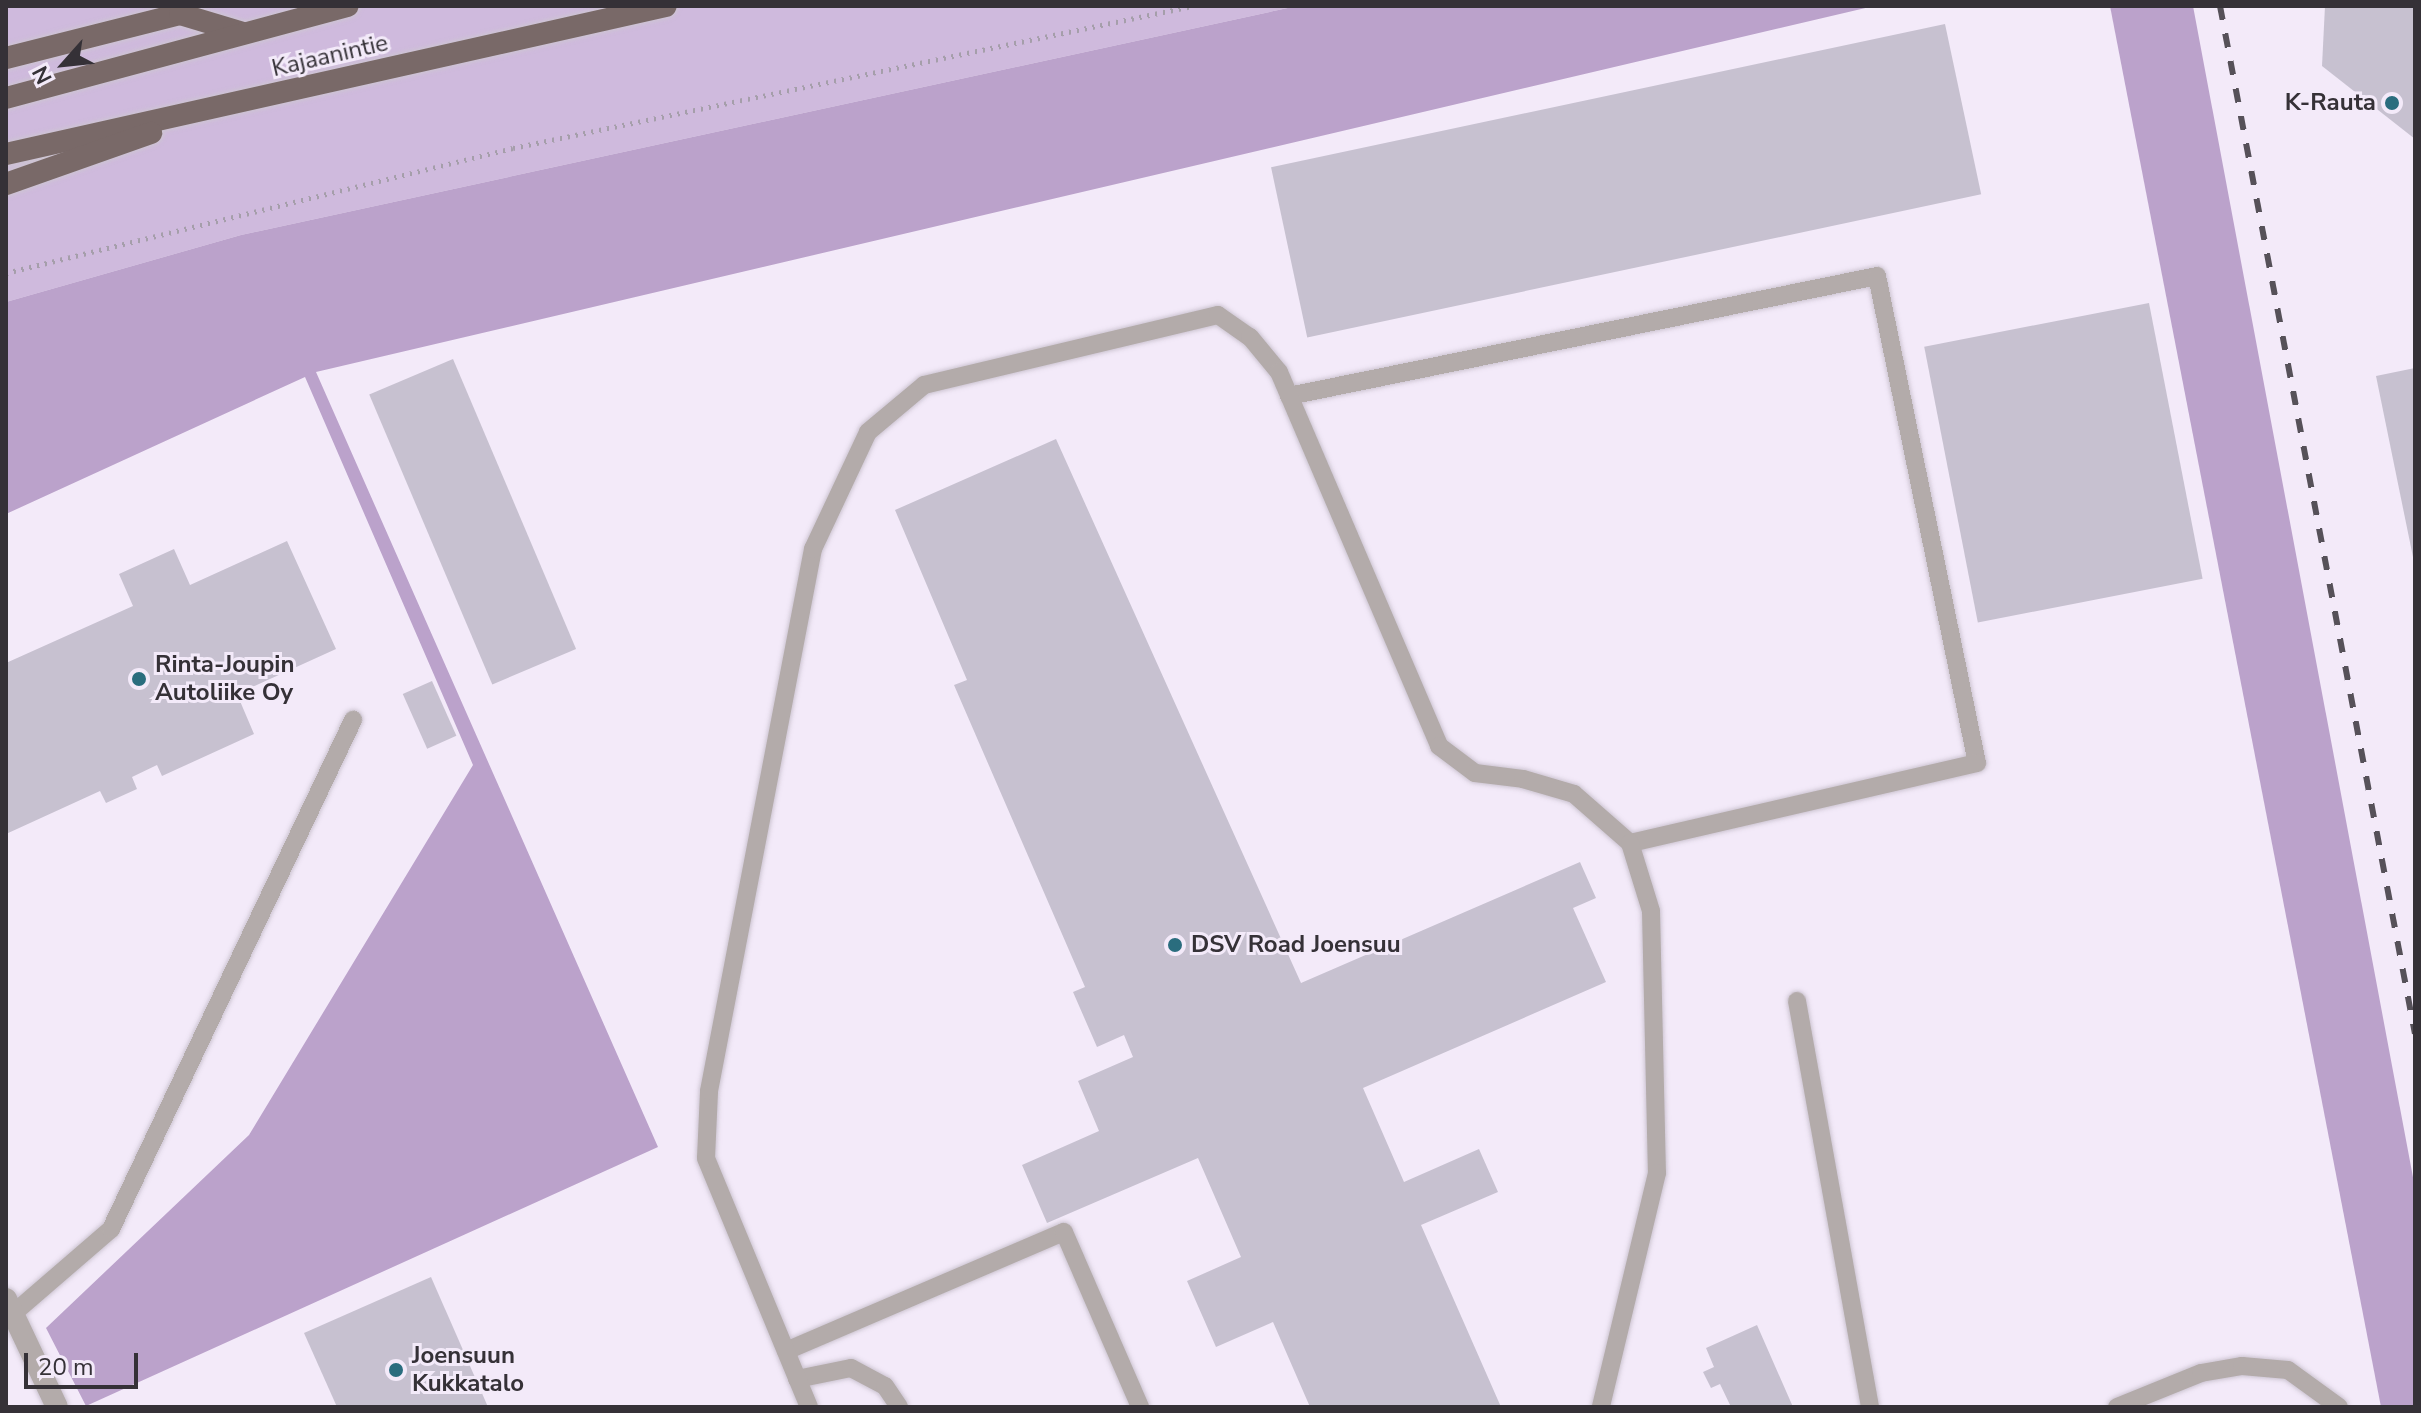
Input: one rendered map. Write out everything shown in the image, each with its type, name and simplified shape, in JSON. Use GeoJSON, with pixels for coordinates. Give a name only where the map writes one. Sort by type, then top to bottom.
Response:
{"type":"FeatureCollection","features":[{"type":"Feature","properties":{"kind":"highway","name":"Kajaanintie"},"geometry":{"type":"LineString","coordinates":[[6,98],[348,6]]}},
{"type":"Feature","properties":{"kind":"highway","name":"Kajaanintie"},"geometry":{"type":"LineString","coordinates":[[6,154],[666,6]]}},
{"type":"Feature","properties":{"kind":"highway"},"geometry":{"type":"LineString","coordinates":[[6,58],[180,14],[245,33]]}},
{"type":"Feature","properties":{"kind":"highway"},"geometry":{"type":"LineString","coordinates":[[6,184],[208,111]]}},
{"type":"Feature","properties":{"kind":"street"},"geometry":{"type":"LineString","coordinates":[[9,1307],[57,1407]]}},
{"type":"Feature","properties":{"kind":"lane"},"geometry":{"type":"LineString","coordinates":[[1289,396],[1877,276],[1977,763],[1630,843]]}},
{"type":"Feature","properties":{"kind":"lane"},"geometry":{"type":"LineString","coordinates":[[809,1407],[706,1158],[709,1091],[813,549],[868,432],[924,385],[1218,315],[1250,337],[1279,372],[1439,746],[1475,773],[1574,794],[1630,843],[1651,911],[1657,1173],[1601,1407]]}},
{"type":"Feature","properties":{"kind":"lane"},"geometry":{"type":"LineString","coordinates":[[9,1307],[111,1229],[353,720]]}},
{"type":"Feature","properties":{"kind":"lane"},"geometry":{"type":"LineString","coordinates":[[1797,1001],[1870,1407]]}},
{"type":"Feature","properties":{"kind":"lane"},"geometry":{"type":"LineString","coordinates":[[786,1351],[1064,1232],[1140,1407]]}},
{"type":"Feature","properties":{"kind":"lane"},"geometry":{"type":"LineString","coordinates":[[2117,1407],[2201,1373],[2242,1366],[2288,1370],[2339,1407]]}},
{"type":"Feature","properties":{"kind":"lane"},"geometry":{"type":"LineString","coordinates":[[797,1379],[851,1368],[885,1386],[899,1407]]}},
{"type":"Feature","properties":{"kind":"path"},"geometry":{"type":"LineString","coordinates":[[6,273],[513,148],[1192,6]]}},
{"type":"Feature","properties":{"kind":"shaded area"},"geometry":{"type":"Polygon","coordinates":[[[6,6],[1297,6],[241,235],[6,302],[6,6]]]}},
{"type":"Feature","properties":{"kind":"shaded area"},"geometry":{"type":"Polygon","coordinates":[[[1297,6],[1874,6],[316,372],[658,1147],[86,1406],[46,1328],[249,1135],[473,765],[305,377],[6,514],[6,302],[241,235],[1297,6]]]}},
{"type":"Feature","properties":{"kind":"shaded area"},"geometry":{"type":"Polygon","coordinates":[[[2110,6],[2193,6],[2415,1188],[2415,1407],[2381,1407],[2110,6]]]}},
{"type":"Feature","properties":{"kind":"building","name":"K-Rauta"},"geometry":{"type":"Polygon","coordinates":[[[2325,6],[2415,6],[2415,139],[2322,66],[2325,6]]]}},
{"type":"Feature","properties":{"kind":"building"},"geometry":{"type":"Polygon","coordinates":[[[1945,24],[1981,194],[1307,337],[1271,167],[1945,24]]]}},
{"type":"Feature","properties":{"kind":"building"},"geometry":{"type":"Polygon","coordinates":[[[2149,303],[2203,579],[1978,623],[1924,347],[2149,303]]]}},
{"type":"Feature","properties":{"kind":"building"},"geometry":{"type":"Polygon","coordinates":[[[453,359],[576,649],[492,685],[369,395],[453,359]]]}},
{"type":"Feature","properties":{"kind":"building"},"geometry":{"type":"Polygon","coordinates":[[[2415,368],[2415,561],[2414,562],[2376,376],[2415,368]]]}},
{"type":"Feature","properties":{"kind":"building","name":"DSV Road Joensuu"},"geometry":{"type":"Polygon","coordinates":[[[1056,439],[1301,983],[1580,862],[1596,898],[1573,908],[1606,982],[1363,1088],[1404,1182],[1479,1149],[1498,1192],[1421,1225],[1501,1407],[1310,1407],[1273,1322],[1216,1347],[1187,1281],[1241,1257],[1198,1158],[1047,1223],[1022,1165],[1099,1131],[1078,1081],[1133,1057],[1124,1035],[1097,1047],[1073,992],[1085,987],[954,685],[967,680],[895,510],[1056,439]]]}},
{"type":"Feature","properties":{"kind":"building","name":"Rinta-Joupin Autoliike Oy"},"geometry":{"type":"Polygon","coordinates":[[[287,541],[336,649],[237,694],[254,734],[162,776],[157,765],[132,777],[137,789],[106,803],[100,791],[6,834],[6,663],[133,606],[119,574],[174,549],[190,585],[287,541]]]}},
{"type":"Feature","properties":{"kind":"building"},"geometry":{"type":"Polygon","coordinates":[[[432,681],[456,736],[427,749],[403,694],[432,681]]]}},
{"type":"Feature","properties":{"kind":"building","name":"Joensuun Kukkatalo"},"geometry":{"type":"Polygon","coordinates":[[[431,1277],[488,1407],[337,1407],[304,1333],[431,1277]]]}},
{"type":"Feature","properties":{"kind":"building"},"geometry":{"type":"Polygon","coordinates":[[[1757,1325],[1793,1407],[1731,1407],[1720,1384],[1711,1388],[1703,1372],[1714,1367],[1706,1348],[1757,1325]]]}},
{"type":"Feature","properties":{"kind":"railway"},"geometry":{"type":"LineString","coordinates":[[2220,6],[2415,1034]]}},
{"type":"Feature","properties":{"kind":"place","name":"K-Rauta"},"geometry":{"type":"Point","coordinates":[2392,103]}},
{"type":"Feature","properties":{"kind":"place","name":"Rinta-Joupin Autoliike Oy"},"geometry":{"type":"Point","coordinates":[139,679]}},
{"type":"Feature","properties":{"kind":"place","name":"DSV Road Joensuu"},"geometry":{"type":"Point","coordinates":[1175,945]}},
{"type":"Feature","properties":{"kind":"place","name":"Joensuun Kukkatalo"},"geometry":{"type":"Point","coordinates":[396,1370]}}]}
